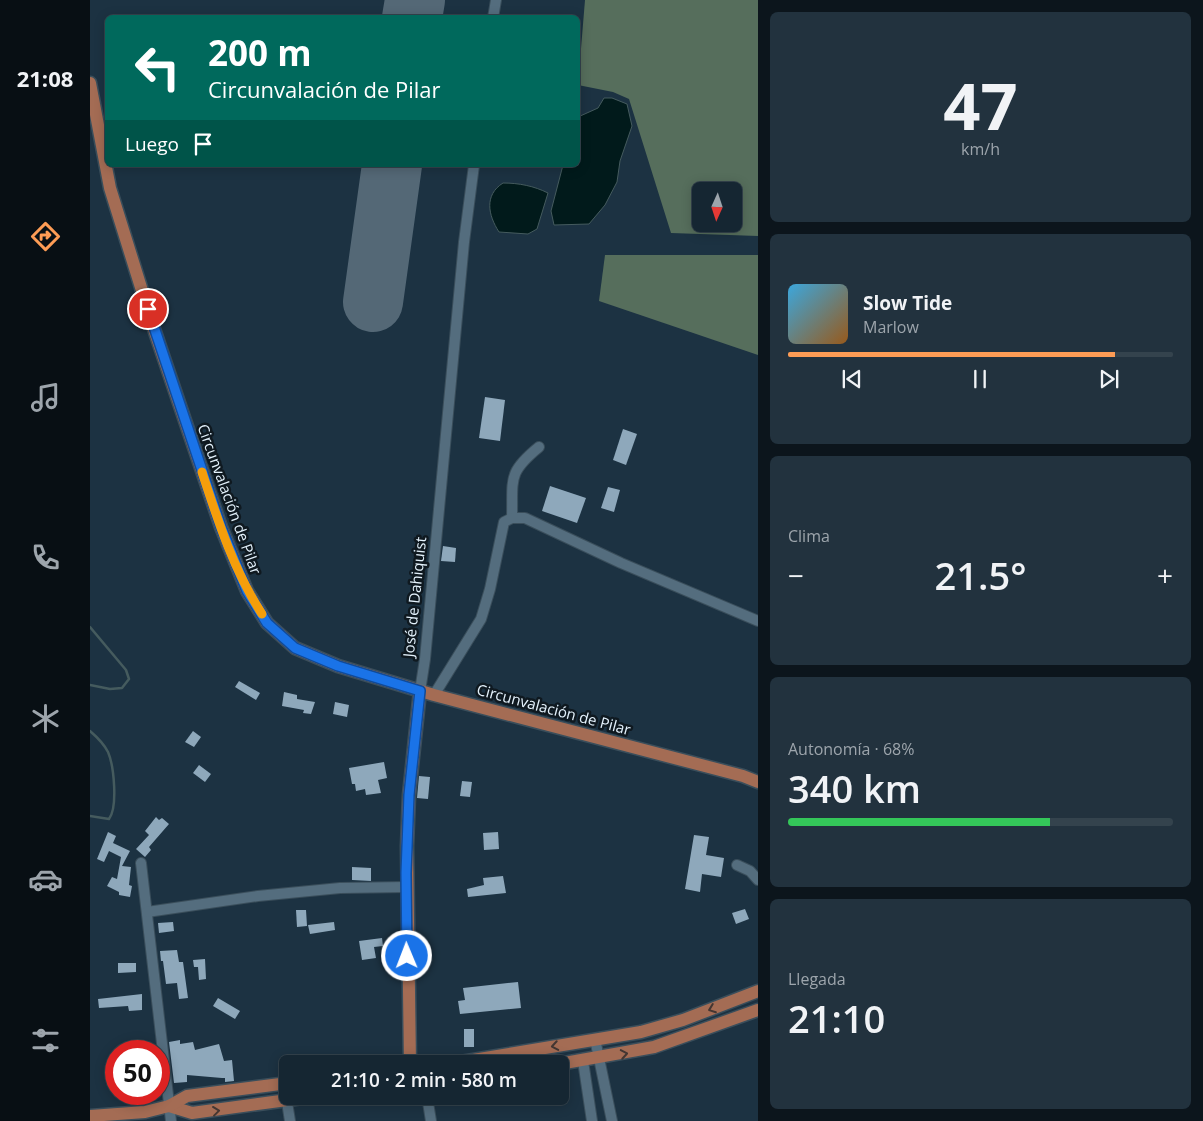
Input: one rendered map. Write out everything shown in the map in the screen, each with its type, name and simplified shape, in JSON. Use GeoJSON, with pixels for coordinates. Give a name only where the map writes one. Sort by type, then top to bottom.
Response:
{"type":"FeatureCollection","features":[{"type":"Feature","properties":{"kind":"main road","name":"Circunvalación de Pilar"},"geometry":{"type":"LineString","coordinates":[[90,83],[105,162]]}},
{"type":"Feature","properties":{"kind":"main road","name":"Circunvalación de Pilar"},"geometry":{"type":"LineString","coordinates":[[106,167],[110,188],[153,326],[218,518],[247,591],[267,623],[295,648],[338,666],[434,695],[743,776],[758,782]]}},
{"type":"Feature","properties":{"kind":"main road","name":"José de Dahiquist"},"geometry":{"type":"LineString","coordinates":[[410,1055],[406,887],[409,795],[420,691]]}},
{"type":"Feature","properties":{"kind":"main road"},"geometry":{"type":"LineString","coordinates":[[502,1055],[662,1027],[758,992]]}},
{"type":"Feature","properties":{"kind":"main road"},"geometry":{"type":"LineString","coordinates":[[569,1062],[654,1047],[758,1010]]}},
{"type":"Feature","properties":{"kind":"main road"},"geometry":{"type":"LineString","coordinates":[[90,1116],[121,1116],[169,1106],[187,1096],[279,1084]]}},
{"type":"Feature","properties":{"kind":"main road"},"geometry":{"type":"LineString","coordinates":[[169,1106],[192,1113],[279,1101]]}},
{"type":"Feature","properties":{"kind":"street"},"geometry":{"type":"LineString","coordinates":[[494,15],[496,0]]}},
{"type":"Feature","properties":{"kind":"street","name":"José de Dahiquist"},"geometry":{"type":"LineString","coordinates":[[420,691],[425,660],[464,242],[474,167]]}},
{"type":"Feature","properties":{"kind":"street"},"geometry":{"type":"LineString","coordinates":[[512,518],[514,475],[520,462],[539,448]]}},
{"type":"Feature","properties":{"kind":"street"},"geometry":{"type":"LineString","coordinates":[[434,695],[481,619],[490,589],[504,522],[512,518],[525,518],[621,563],[758,621]]}},
{"type":"Feature","properties":{"kind":"street"},"geometry":{"type":"LineString","coordinates":[[141,863],[171,1121]]}},
{"type":"Feature","properties":{"kind":"street"},"geometry":{"type":"LineString","coordinates":[[737,865],[750,871],[758,880]]}},
{"type":"Feature","properties":{"kind":"street"},"geometry":{"type":"LineString","coordinates":[[147,912],[258,896],[340,888],[406,887]]}},
{"type":"Feature","properties":{"kind":"street"},"geometry":{"type":"LineString","coordinates":[[595,1039],[612,1121]]}},
{"type":"Feature","properties":{"kind":"street"},"geometry":{"type":"LineString","coordinates":[[583,1060],[592,1121]]}},
{"type":"Feature","properties":{"kind":"street"},"geometry":{"type":"LineString","coordinates":[[288,1105],[290,1121]]}},
{"type":"Feature","properties":{"kind":"street"},"geometry":{"type":"LineString","coordinates":[[428,1105],[431,1121]]}},
{"type":"Feature","properties":{"kind":"shaded area"},"geometry":{"type":"Polygon","coordinates":[[[585,0],[758,0],[758,236],[671,233],[629,99],[613,92],[580,85],[585,0]]]}},
{"type":"Feature","properties":{"kind":"shaded area"},"geometry":{"type":"Polygon","coordinates":[[[604,98],[612,98],[627,104],[632,126],[620,161],[617,182],[605,205],[589,224],[554,225],[551,211],[562,167],[580,167],[580,116],[598,108],[604,98]]]}},
{"type":"Feature","properties":{"kind":"shaded area"},"geometry":{"type":"Polygon","coordinates":[[[503,183],[526,185],[548,193],[537,229],[528,234],[499,232],[490,212],[490,199],[497,188],[503,183]]]}},
{"type":"Feature","properties":{"kind":"shaded area"},"geometry":{"type":"Polygon","coordinates":[[[605,255],[758,255],[758,355],[599,301],[605,255]]]}},
{"type":"Feature","properties":{"kind":"building"},"geometry":{"type":"Polygon","coordinates":[[[485,397],[505,400],[500,441],[479,438],[485,397]]]}},
{"type":"Feature","properties":{"kind":"building"},"geometry":{"type":"Polygon","coordinates":[[[623,429],[637,434],[626,465],[613,460],[623,429]]]}},
{"type":"Feature","properties":{"kind":"building"},"geometry":{"type":"Polygon","coordinates":[[[550,486],[586,498],[577,523],[542,511],[550,486]]]}},
{"type":"Feature","properties":{"kind":"building"},"geometry":{"type":"Polygon","coordinates":[[[608,487],[620,490],[614,512],[601,508],[608,487]]]}},
{"type":"Feature","properties":{"kind":"building"},"geometry":{"type":"Polygon","coordinates":[[[443,546],[456,548],[455,562],[441,561],[443,546]]]}},
{"type":"Feature","properties":{"kind":"building"},"geometry":{"type":"Polygon","coordinates":[[[239,681],[260,693],[256,700],[235,687],[239,681]]]}},
{"type":"Feature","properties":{"kind":"building"},"geometry":{"type":"Polygon","coordinates":[[[284,692],[297,695],[297,699],[315,702],[311,714],[303,713],[304,710],[282,706],[284,692]]]}},
{"type":"Feature","properties":{"kind":"building"},"geometry":{"type":"Polygon","coordinates":[[[335,702],[349,705],[347,717],[333,714],[335,702]]]}},
{"type":"Feature","properties":{"kind":"building"},"geometry":{"type":"Polygon","coordinates":[[[193,731],[201,737],[194,747],[185,742],[193,731]]]}},
{"type":"Feature","properties":{"kind":"building"},"geometry":{"type":"Polygon","coordinates":[[[384,762],[387,778],[378,780],[381,793],[366,795],[365,789],[356,791],[355,784],[352,784],[349,768],[384,762]]]}},
{"type":"Feature","properties":{"kind":"building"},"geometry":{"type":"Polygon","coordinates":[[[199,765],[211,774],[205,782],[193,773],[199,765]]]}},
{"type":"Feature","properties":{"kind":"building"},"geometry":{"type":"Polygon","coordinates":[[[419,776],[430,777],[428,799],[417,798],[419,776]]]}},
{"type":"Feature","properties":{"kind":"building"},"geometry":{"type":"Polygon","coordinates":[[[462,781],[472,782],[470,797],[460,796],[462,781]]]}},
{"type":"Feature","properties":{"kind":"building"},"geometry":{"type":"Polygon","coordinates":[[[156,817],[159,820],[162,818],[169,824],[149,847],[151,850],[145,857],[136,849],[149,835],[145,831],[156,817]]]}},
{"type":"Feature","properties":{"kind":"building"},"geometry":{"type":"Polygon","coordinates":[[[108,832],[116,836],[113,843],[130,851],[122,866],[131,867],[129,885],[132,886],[130,897],[119,895],[119,892],[107,886],[112,877],[117,879],[121,857],[109,851],[104,862],[97,859],[108,832]]]}},
{"type":"Feature","properties":{"kind":"building"},"geometry":{"type":"Polygon","coordinates":[[[498,832],[499,849],[484,850],[483,833],[498,832]]]}},
{"type":"Feature","properties":{"kind":"building"},"geometry":{"type":"Polygon","coordinates":[[[694,835],[709,837],[706,855],[724,858],[721,877],[702,874],[700,892],[685,889],[694,835]]]}},
{"type":"Feature","properties":{"kind":"building"},"geometry":{"type":"Polygon","coordinates":[[[352,867],[371,868],[371,881],[352,880],[352,867]]]}},
{"type":"Feature","properties":{"kind":"building"},"geometry":{"type":"Polygon","coordinates":[[[503,876],[506,893],[468,897],[467,889],[484,885],[483,878],[503,876]]]}},
{"type":"Feature","properties":{"kind":"building"},"geometry":{"type":"Polygon","coordinates":[[[745,909],[749,919],[736,924],[732,913],[745,909]]]}},
{"type":"Feature","properties":{"kind":"building"},"geometry":{"type":"Polygon","coordinates":[[[296,910],[306,910],[307,926],[297,927],[296,910]]]}},
{"type":"Feature","properties":{"kind":"building"},"geometry":{"type":"Polygon","coordinates":[[[173,922],[174,931],[159,933],[158,923],[173,922]]]}},
{"type":"Feature","properties":{"kind":"building"},"geometry":{"type":"Polygon","coordinates":[[[334,922],[335,930],[310,934],[308,925],[334,922]]]}},
{"type":"Feature","properties":{"kind":"building"},"geometry":{"type":"Polygon","coordinates":[[[382,938],[383,946],[374,947],[376,958],[362,960],[359,941],[382,938]]]}},
{"type":"Feature","properties":{"kind":"building"},"geometry":{"type":"Polygon","coordinates":[[[177,950],[179,962],[183,962],[188,998],[179,999],[177,983],[166,984],[160,951],[177,950]]]}},
{"type":"Feature","properties":{"kind":"building"},"geometry":{"type":"Polygon","coordinates":[[[205,959],[206,979],[199,980],[198,967],[194,967],[193,960],[205,959]]]}},
{"type":"Feature","properties":{"kind":"building"},"geometry":{"type":"Polygon","coordinates":[[[118,963],[136,963],[136,972],[118,973],[118,963]]]}},
{"type":"Feature","properties":{"kind":"building"},"geometry":{"type":"Polygon","coordinates":[[[518,982],[521,1008],[460,1014],[458,1001],[465,1000],[463,988],[518,982]]]}},
{"type":"Feature","properties":{"kind":"building"},"geometry":{"type":"Polygon","coordinates":[[[142,994],[142,1010],[129,1011],[128,1006],[99,1008],[98,999],[142,994]]]}},
{"type":"Feature","properties":{"kind":"building"},"geometry":{"type":"Polygon","coordinates":[[[218,998],[240,1011],[235,1019],[213,1006],[218,998]]]}},
{"type":"Feature","properties":{"kind":"building"},"geometry":{"type":"Polygon","coordinates":[[[464,1029],[474,1029],[474,1047],[464,1047],[464,1029]]]}},
{"type":"Feature","properties":{"kind":"building"},"geometry":{"type":"Polygon","coordinates":[[[180,1040],[180,1044],[193,1042],[195,1050],[219,1044],[224,1061],[232,1060],[234,1081],[225,1082],[225,1078],[187,1075],[187,1082],[174,1083],[170,1042],[180,1040]]]}},
{"type":"Feature","properties":{"kind":"waterway"},"geometry":{"type":"LineString","coordinates":[[90,627],[126,670],[129,679],[122,688],[110,689],[90,685]]}},
{"type":"Feature","properties":{"kind":"waterway"},"geometry":{"type":"LineString","coordinates":[[90,731],[108,752],[113,776],[114,796],[112,813],[109,819],[90,816]]}},
{"type":"Feature","properties":{"kind":"runway"},"geometry":{"type":"LineString","coordinates":[[412,15],[415,0]]}},
{"type":"Feature","properties":{"kind":"runway"},"geometry":{"type":"LineString","coordinates":[[373,302],[392,167]]}},
{"type":"Feature","properties":{"kind":"slow traffic"},"geometry":{"type":"LineString","coordinates":[[202,472],[240,575],[247,591],[262,614]]}},
{"type":"Feature","properties":{"kind":"route"},"geometry":{"type":"LineString","coordinates":[[148,309],[221,527],[247,591],[267,623],[295,648],[338,666],[420,691],[409,795],[406,873],[407,956]]}}]}
